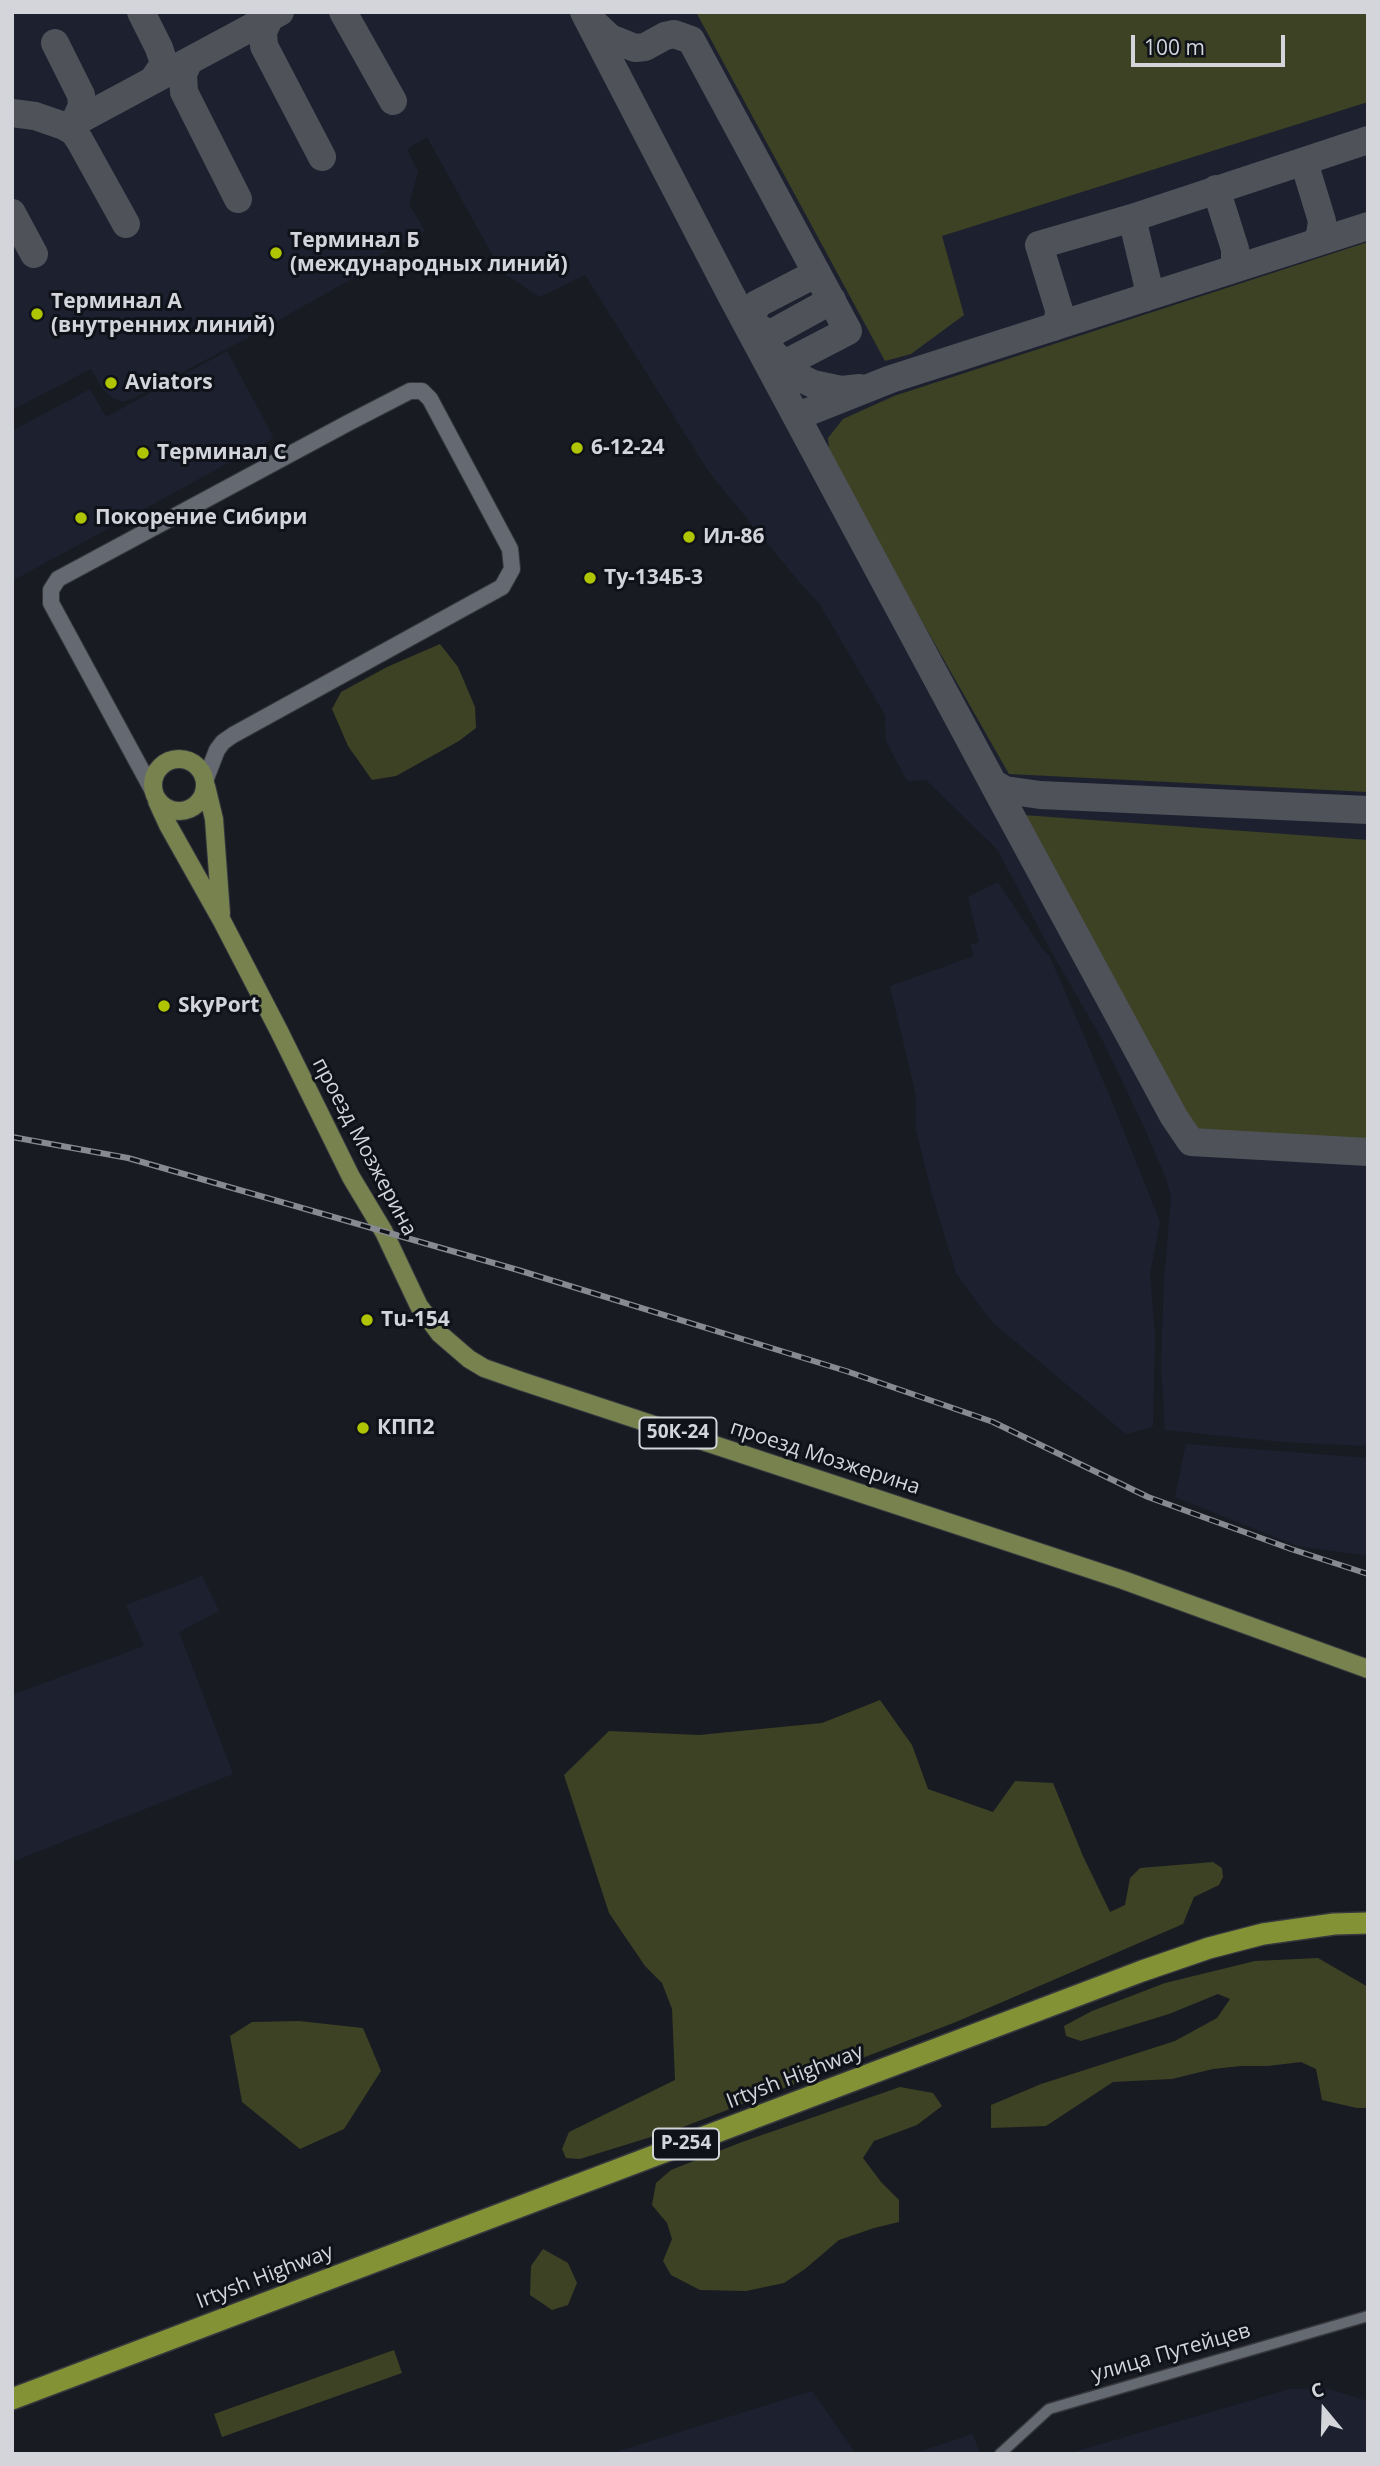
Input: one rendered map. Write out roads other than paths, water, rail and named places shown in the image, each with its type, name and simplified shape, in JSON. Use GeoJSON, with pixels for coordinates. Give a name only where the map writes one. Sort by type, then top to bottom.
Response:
{"type":"FeatureCollection","features":[{"type":"Feature","properties":{"kind":"highway","name":"Irtysh Highway"},"geometry":{"type":"LineString","coordinates":[[12,2399],[1153,1967],[1209,1948],[1263,1934],[1335,1924],[1368,1923]]}},
{"type":"Feature","properties":{"kind":"main road"},"geometry":{"type":"LineString","coordinates":[[173,759],[190,761],[197,766],[205,781],[202,798],[189,810],[172,811],[156,797],[154,776],[165,763],[173,759]]}},
{"type":"Feature","properties":{"kind":"main road","name":"проезд Мозжерина"},"geometry":{"type":"LineString","coordinates":[[205,781],[214,819],[222,921]]}},
{"type":"Feature","properties":{"kind":"main road","name":"проезд Мозжерина"},"geometry":{"type":"LineString","coordinates":[[156,797],[168,825],[222,921],[351,1177],[384,1231],[419,1306],[440,1334],[469,1359],[484,1368],[521,1381],[1124,1580],[1368,1669]]}},
{"type":"Feature","properties":{"kind":"street"},"geometry":{"type":"LineString","coordinates":[[156,797],[51,603],[51,590],[58,579],[410,391],[422,391],[430,399],[510,549],[512,569],[502,587],[233,734],[217,750],[205,781]]}},
{"type":"Feature","properties":{"kind":"street","name":"улица Путейцев"},"geometry":{"type":"LineString","coordinates":[[1000,2454],[1049,2409],[1368,2316]]}},
{"type":"Feature","properties":{"kind":"railway"},"geometry":{"type":"LineString","coordinates":[[12,1137],[128,1158],[518,1270],[846,1371],[993,1422],[1148,1497],[1368,1574]]}},
{"type":"Feature","properties":{"kind":"place","name":"Терминал Б (международных линий)"},"geometry":{"type":"Point","coordinates":[276,253]}},
{"type":"Feature","properties":{"kind":"place","name":"Терминал А (внутренних линий)"},"geometry":{"type":"Point","coordinates":[37,314]}},
{"type":"Feature","properties":{"kind":"place","name":"Aviators"},"geometry":{"type":"Point","coordinates":[111,383]}},
{"type":"Feature","properties":{"kind":"place","name":"6-12-24"},"geometry":{"type":"Point","coordinates":[577,448]}},
{"type":"Feature","properties":{"kind":"place","name":"Терминал С"},"geometry":{"type":"Point","coordinates":[143,453]}},
{"type":"Feature","properties":{"kind":"place","name":"Покорение Сибири"},"geometry":{"type":"Point","coordinates":[81,518]}},
{"type":"Feature","properties":{"kind":"place","name":"Ил-86"},"geometry":{"type":"Point","coordinates":[689,537]}},
{"type":"Feature","properties":{"kind":"place","name":"Ту-134Б-3"},"geometry":{"type":"Point","coordinates":[590,578]}},
{"type":"Feature","properties":{"kind":"place","name":"SkyPort"},"geometry":{"type":"Point","coordinates":[164,1006]}},
{"type":"Feature","properties":{"kind":"place","name":"Tu-154"},"geometry":{"type":"Point","coordinates":[367,1320]}},
{"type":"Feature","properties":{"kind":"place","name":"КПП2"},"geometry":{"type":"Point","coordinates":[363,1428]}}]}
